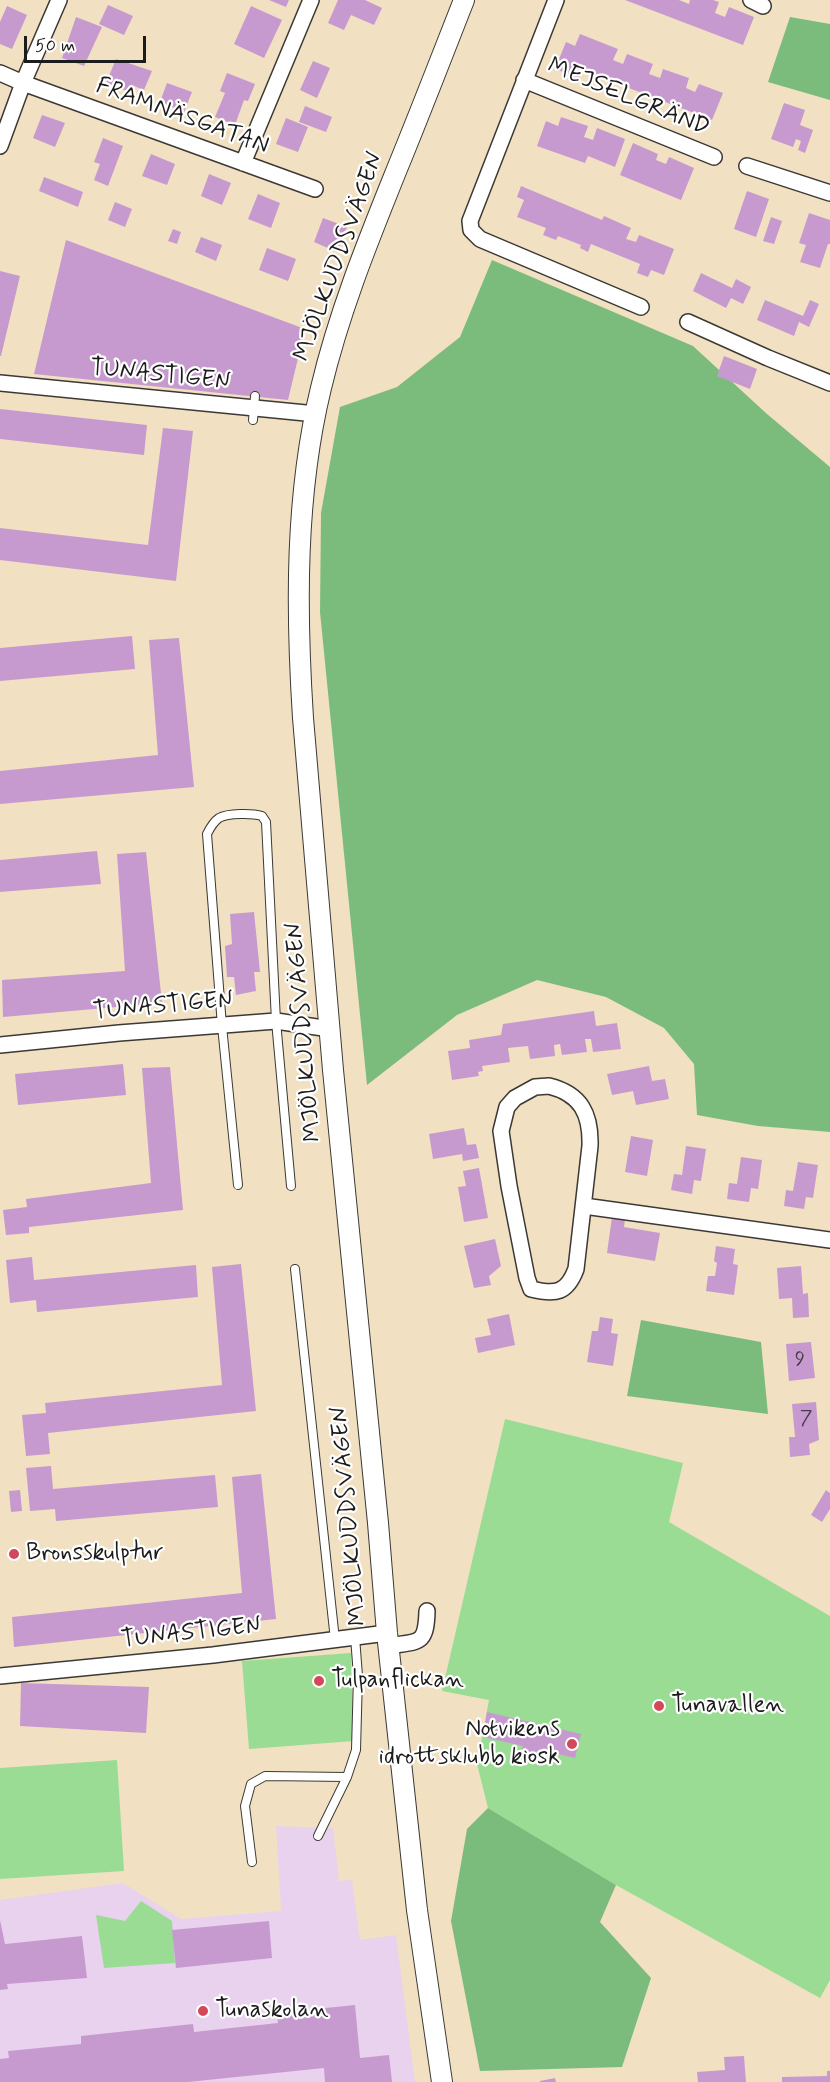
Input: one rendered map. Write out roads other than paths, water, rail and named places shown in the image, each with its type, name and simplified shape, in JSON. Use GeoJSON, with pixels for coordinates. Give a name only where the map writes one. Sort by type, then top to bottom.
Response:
{"type":"FeatureCollection","features":[{"type":"Feature","properties":{"kind":"street"},"geometry":{"type":"LineString","coordinates":[[0,146],[23,83],[59,0]]}},
{"type":"Feature","properties":{"kind":"street"},"geometry":{"type":"LineString","coordinates":[[243,163],[311,0]]}},
{"type":"Feature","properties":{"kind":"street","name":"MJÖLKUDDSVÄGEN"},"geometry":{"type":"LineString","coordinates":[[442,2082],[417,1910],[387,1639],[378,1523],[330,1029],[300,666],[300,549],[316,414],[340,317],[464,0]]}},
{"type":"Feature","properties":{"kind":"street"},"geometry":{"type":"LineString","coordinates":[[556,0],[470,221],[471,230],[480,239],[641,307]]}},
{"type":"Feature","properties":{"kind":"street","name":"FRAMNÄSGATAN"},"geometry":{"type":"LineString","coordinates":[[0,73],[315,189]]}},
{"type":"Feature","properties":{"kind":"street","name":"MEJSELGRÄND"},"geometry":{"type":"LineString","coordinates":[[524,80],[714,157]]}},
{"type":"Feature","properties":{"kind":"street"},"geometry":{"type":"LineString","coordinates":[[747,166],[830,193]]}},
{"type":"Feature","properties":{"kind":"street"},"geometry":{"type":"LineString","coordinates":[[688,322],[830,383]]}},
{"type":"Feature","properties":{"kind":"street","name":"TUNASTIGEN"},"geometry":{"type":"LineString","coordinates":[[0,383],[316,414]]}},
{"type":"Feature","properties":{"kind":"street","name":"TUNASTIGEN"},"geometry":{"type":"LineString","coordinates":[[0,1045],[276,1021],[330,1029]]}},
{"type":"Feature","properties":{"kind":"street"},"geometry":{"type":"LineString","coordinates":[[549,1086],[561,1089],[583,1107],[590,1132],[584,1206],[576,1269],[568,1287],[550,1291],[531,1289],[527,1278],[501,1131],[507,1107],[523,1092],[535,1087],[549,1086]]}},
{"type":"Feature","properties":{"kind":"street"},"geometry":{"type":"LineString","coordinates":[[584,1206],[830,1240]]}},
{"type":"Feature","properties":{"kind":"street","name":"TUNASTIGEN"},"geometry":{"type":"LineString","coordinates":[[0,1676],[213,1655],[355,1637],[410,1643],[421,1639],[426,1630],[427,1611]]}},
{"type":"Feature","properties":{"kind":"lane"},"geometry":{"type":"LineString","coordinates":[[238,1185],[222,1026],[207,834],[220,817],[253,813],[262,816],[266,822],[276,1021],[291,1186]]}},
{"type":"Feature","properties":{"kind":"lane"},"geometry":{"type":"LineString","coordinates":[[295,1269],[335,1640]]}},
{"type":"Feature","properties":{"kind":"lane"},"geometry":{"type":"LineString","coordinates":[[318,1836],[356,1750],[358,1676],[355,1637]]}},
{"type":"Feature","properties":{"kind":"lane"},"geometry":{"type":"LineString","coordinates":[[252,1862],[245,1806],[251,1784],[265,1776],[346,1777]]}},
{"type":"Feature","properties":{"kind":"place","name":"Bronsskulptur"},"geometry":{"type":"Point","coordinates":[14,1554]}},
{"type":"Feature","properties":{"kind":"place","name":"Tulpanflickan"},"geometry":{"type":"Point","coordinates":[319,1681]}},
{"type":"Feature","properties":{"kind":"place","name":"Tunavallen"},"geometry":{"type":"Point","coordinates":[659,1706]}},
{"type":"Feature","properties":{"kind":"place","name":"Notvikens idrottsklubb kiosk"},"geometry":{"type":"Point","coordinates":[572,1744]}},
{"type":"Feature","properties":{"kind":"place","name":"Tunaskolan"},"geometry":{"type":"Point","coordinates":[203,2011]}}]}
